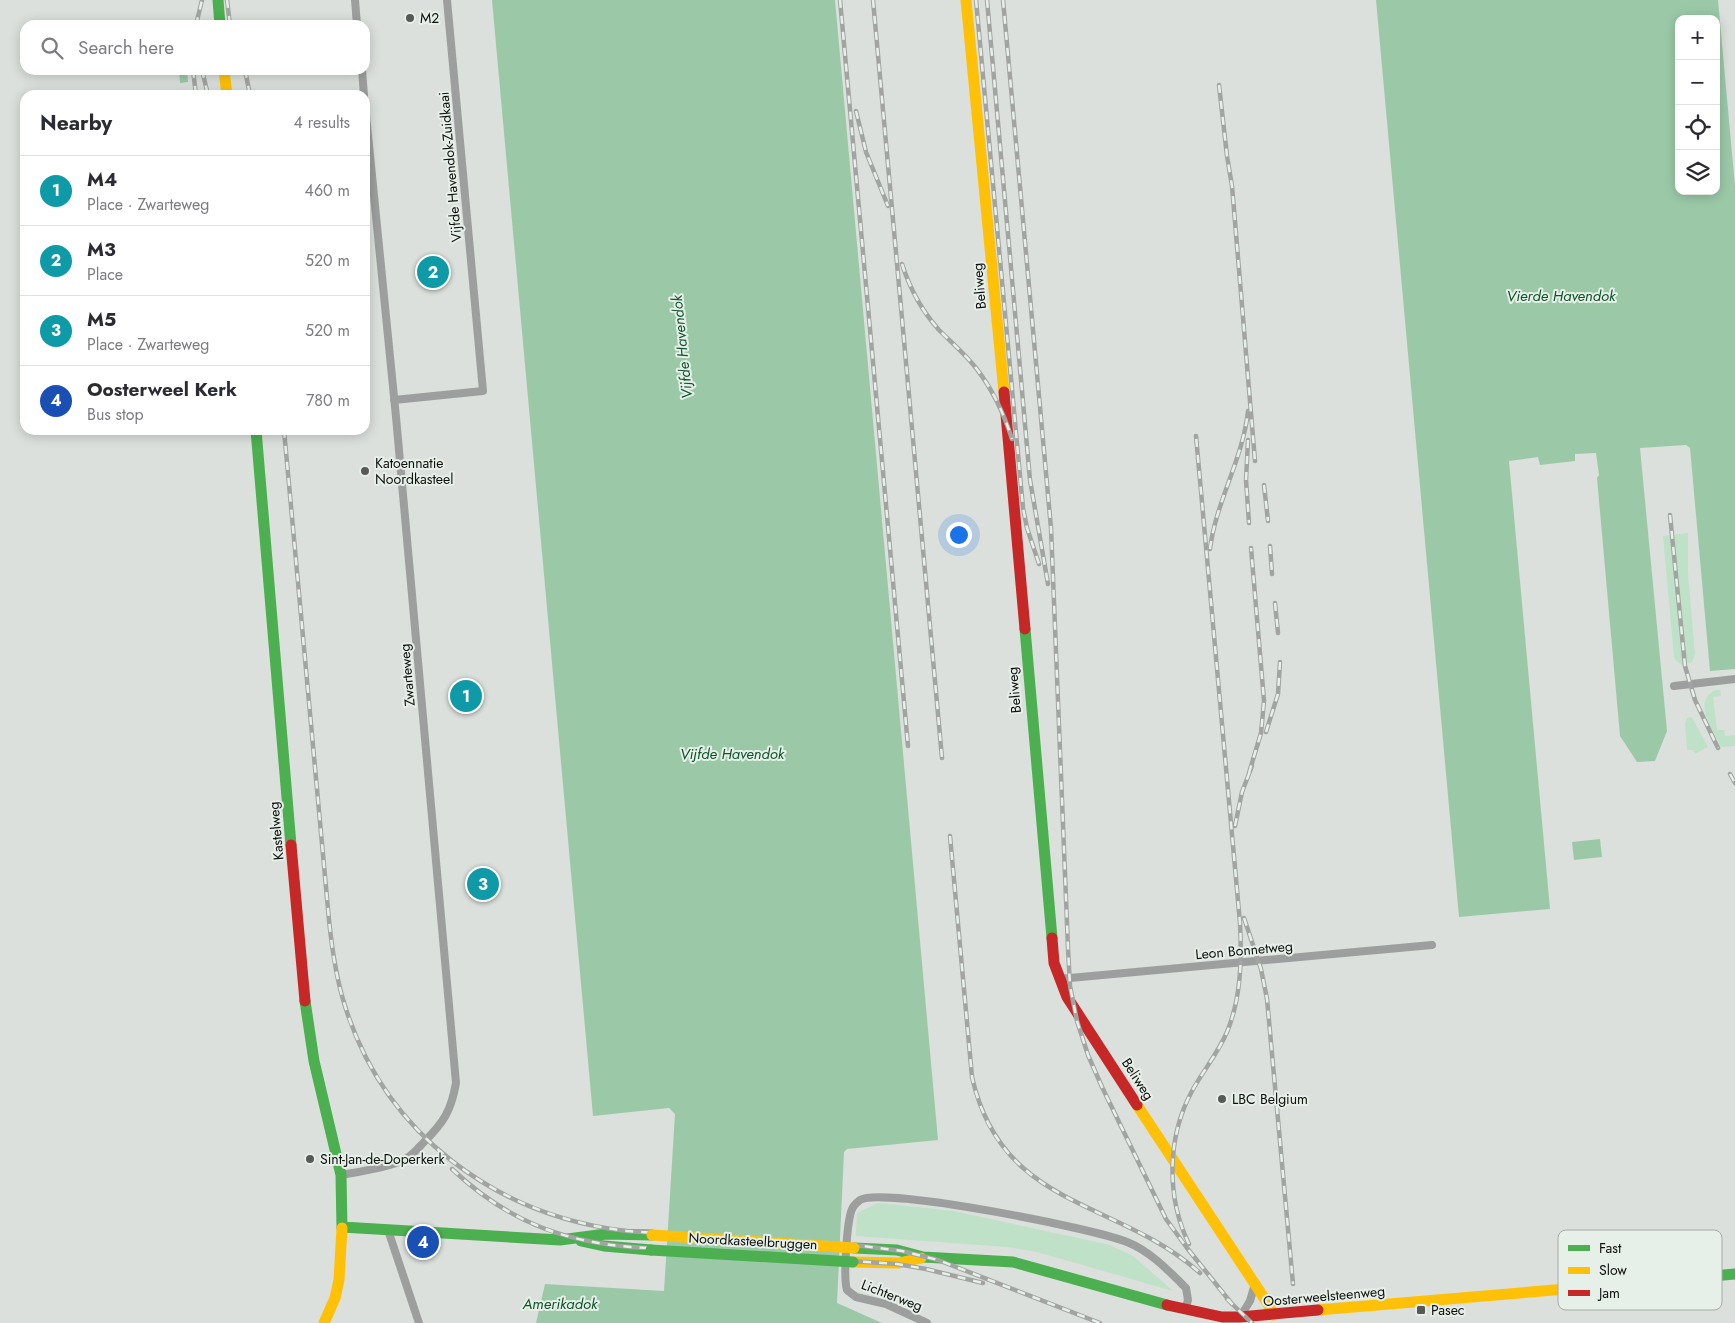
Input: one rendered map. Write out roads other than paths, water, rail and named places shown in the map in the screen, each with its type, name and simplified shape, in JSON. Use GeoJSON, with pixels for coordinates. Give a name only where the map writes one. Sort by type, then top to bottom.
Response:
{"type":"FeatureCollection","features":[{"type":"Feature","properties":{"kind":"main road"},"geometry":{"type":"LineString","coordinates":[[218,0],[220,20]]}},
{"type":"Feature","properties":{"kind":"main road","name":"Beliweg"},"geometry":{"type":"LineString","coordinates":[[966,0],[1003,381],[1054,963],[1067,997],[1078,1016],[1255,1284],[1273,1315]]}},
{"type":"Feature","properties":{"kind":"main road"},"geometry":{"type":"LineString","coordinates":[[225,75],[226,90]]}},
{"type":"Feature","properties":{"kind":"main road","name":"Kastelweg"},"geometry":{"type":"LineString","coordinates":[[256,435],[304,993],[314,1061],[341,1175],[342,1227]]}},
{"type":"Feature","properties":{"kind":"main road"},"geometry":{"type":"LineString","coordinates":[[324,1323],[335,1298],[339,1280],[342,1227],[560,1240],[575,1239]]}},
{"type":"Feature","properties":{"kind":"main road","name":"Noordkasteelbruggen"},"geometry":{"type":"LineString","coordinates":[[575,1239],[606,1234],[652,1235],[854,1248]]}},
{"type":"Feature","properties":{"kind":"main road","name":"Noordkasteelbruggen"},"geometry":{"type":"LineString","coordinates":[[575,1239],[604,1246],[651,1250],[853,1262]]}},
{"type":"Feature","properties":{"kind":"main road","name":"Oosterweelsteenweg"},"geometry":{"type":"LineString","coordinates":[[854,1248],[897,1250],[923,1257],[998,1261],[1028,1265],[1185,1310],[1215,1316],[1273,1315],[1558,1290]]}},
{"type":"Feature","properties":{"kind":"main road","name":"Oosterweelsteenweg"},"geometry":{"type":"LineString","coordinates":[[853,1262],[899,1263],[923,1257]]}},
{"type":"Feature","properties":{"kind":"main road","name":"Oosterweelsteenweg"},"geometry":{"type":"LineString","coordinates":[[1722,1275],[1735,1274]]}},
{"type":"Feature","properties":{"kind":"street"},"geometry":{"type":"LineString","coordinates":[[355,0],[357,20]]}},
{"type":"Feature","properties":{"kind":"street","name":"Vijfde Havendok-Zuidkaai"},"geometry":{"type":"LineString","coordinates":[[394,400],[483,391],[447,0]]}},
{"type":"Feature","properties":{"kind":"street"},"geometry":{"type":"LineString","coordinates":[[362,75],[364,90]]}},
{"type":"Feature","properties":{"kind":"street","name":"Zwarteweg"},"geometry":{"type":"LineString","coordinates":[[341,1175],[398,1162],[409,1157],[442,1124],[451,1105],[456,1083],[370,156]]}},
{"type":"Feature","properties":{"kind":"street"},"geometry":{"type":"LineString","coordinates":[[1674,686],[1735,679]]}},
{"type":"Feature","properties":{"kind":"street","name":"Leon Bonnetweg"},"geometry":{"type":"LineString","coordinates":[[1059,979],[1432,945]]}},
{"type":"Feature","properties":{"kind":"street","name":"Lichterweg"},"geometry":{"type":"LineString","coordinates":[[927,1323],[886,1304],[856,1297],[848,1290],[844,1277],[851,1210],[861,1199],[878,1197],[958,1205],[1112,1236],[1143,1250],[1186,1288],[1188,1300],[1185,1310]]}},
{"type":"Feature","properties":{"kind":"street"},"geometry":{"type":"LineString","coordinates":[[388,1230],[419,1323]]}},
{"type":"Feature","properties":{"kind":"street"},"geometry":{"type":"LineString","coordinates":[[1240,1317],[1250,1301],[1255,1284]]}},
{"type":"Feature","properties":{"kind":"water","name":"Vijfde Havendok"},"geometry":{"type":"Polygon","coordinates":[[[492,0],[835,0],[938,1140],[847,1149],[844,1152],[837,1303],[882,1323],[536,1323],[545,1284],[664,1291],[675,1114],[669,1108],[593,1116],[492,0]]]}},
{"type":"Feature","properties":{"kind":"water","name":"Vierde Havendok"},"geometry":{"type":"Polygon","coordinates":[[[1376,0],[1718,0],[1719,15],[1675,15],[1675,195],[1720,195],[1720,22],[1735,186],[1735,669],[1710,671],[1690,448],[1686,445],[1640,448],[1667,731],[1655,761],[1637,762],[1620,736],[1596,453],[1575,454],[1575,461],[1540,465],[1538,457],[1509,461],[1550,909],[1459,917],[1376,0]]]}},
{"type":"Feature","properties":{"kind":"water"},"geometry":{"type":"Polygon","coordinates":[[[179,75],[187,75],[188,82],[180,83],[179,75]]]}},
{"type":"Feature","properties":{"kind":"water"},"geometry":{"type":"Polygon","coordinates":[[[1600,839],[1602,857],[1574,860],[1572,842],[1600,839]]]}},
{"type":"Feature","properties":{"kind":"railway"},"geometry":{"type":"LineString","coordinates":[[197,20],[202,0]]}},
{"type":"Feature","properties":{"kind":"railway"},"geometry":{"type":"LineString","coordinates":[[227,0],[229,20]]}},
{"type":"Feature","properties":{"kind":"railway"},"geometry":{"type":"LineString","coordinates":[[840,0],[908,746]]}},
{"type":"Feature","properties":{"kind":"railway"},"geometry":{"type":"LineString","coordinates":[[873,0],[942,758]]}},
{"type":"Feature","properties":{"kind":"railway"},"geometry":{"type":"LineString","coordinates":[[976,0],[1023,508],[1027,528],[1039,564]]}},
{"type":"Feature","properties":{"kind":"railway"},"geometry":{"type":"LineString","coordinates":[[987,0],[1030,480],[1048,584]]}},
{"type":"Feature","properties":{"kind":"railway"},"geometry":{"type":"LineString","coordinates":[[1003,0],[1051,528],[1070,986],[1077,1021],[1088,1055],[1166,1219],[1232,1304]]}},
{"type":"Feature","properties":{"kind":"railway"},"geometry":{"type":"LineString","coordinates":[[194,75],[195,90]]}},
{"type":"Feature","properties":{"kind":"railway"},"geometry":{"type":"LineString","coordinates":[[203,75],[207,90]]}},
{"type":"Feature","properties":{"kind":"railway"},"geometry":{"type":"LineString","coordinates":[[246,75],[249,90]]}},
{"type":"Feature","properties":{"kind":"railway"},"geometry":{"type":"LineString","coordinates":[[1219,85],[1232,186],[1255,461]]}},
{"type":"Feature","properties":{"kind":"railway"},"geometry":{"type":"LineString","coordinates":[[856,111],[866,152],[888,206]]}},
{"type":"Feature","properties":{"kind":"railway"},"geometry":{"type":"LineString","coordinates":[[902,264],[913,291],[927,315],[939,330],[972,363],[988,385],[1002,411],[1012,439]]}},
{"type":"Feature","properties":{"kind":"railway"},"geometry":{"type":"LineString","coordinates":[[1210,549],[1218,514],[1241,446],[1248,411]]}},
{"type":"Feature","properties":{"kind":"railway"},"geometry":{"type":"LineString","coordinates":[[284,435],[329,920],[337,974],[345,1006],[363,1052],[388,1093],[417,1129],[452,1161],[491,1187],[533,1208],[579,1222],[627,1231],[863,1246],[902,1251],[938,1260],[1100,1323]]}},
{"type":"Feature","properties":{"kind":"railway"},"geometry":{"type":"LineString","coordinates":[[1189,1244],[1176,1207],[1172,1167],[1174,1147],[1184,1109],[1192,1091],[1215,1055],[1232,1019],[1240,979],[1241,951],[1196,436]]}},
{"type":"Feature","properties":{"kind":"railway"},"geometry":{"type":"LineString","coordinates":[[1248,440],[1246,480],[1249,523]]}},
{"type":"Feature","properties":{"kind":"railway"},"geometry":{"type":"LineString","coordinates":[[1264,485],[1268,521]]}},
{"type":"Feature","properties":{"kind":"railway"},"geometry":{"type":"LineString","coordinates":[[1670,515],[1685,666],[1695,700],[1718,748]]}},
{"type":"Feature","properties":{"kind":"railway"},"geometry":{"type":"LineString","coordinates":[[1270,546],[1272,574]]}},
{"type":"Feature","properties":{"kind":"railway"},"geometry":{"type":"LineString","coordinates":[[1249,773],[1261,733],[1264,701],[1251,548]]}},
{"type":"Feature","properties":{"kind":"railway"},"geometry":{"type":"LineString","coordinates":[[1275,603],[1278,633]]}},
{"type":"Feature","properties":{"kind":"railway"},"geometry":{"type":"LineString","coordinates":[[1266,732],[1278,694],[1280,662]]}},
{"type":"Feature","properties":{"kind":"railway"},"geometry":{"type":"LineString","coordinates":[[1235,826],[1242,792],[1252,766]]}},
{"type":"Feature","properties":{"kind":"railway"},"geometry":{"type":"LineString","coordinates":[[1730,774],[1735,783]]}},
{"type":"Feature","properties":{"kind":"railway"},"geometry":{"type":"LineString","coordinates":[[950,836],[972,1077],[987,1121],[1008,1153],[1035,1178],[1066,1197],[1133,1229],[1167,1248],[1200,1273]]}},
{"type":"Feature","properties":{"kind":"railway"},"geometry":{"type":"LineString","coordinates":[[1244,918],[1261,969],[1267,999],[1293,1284]]}},
{"type":"Feature","properties":{"kind":"railway"},"geometry":{"type":"LineString","coordinates":[[452,1169],[492,1201],[513,1214],[557,1233],[580,1239],[631,1247],[897,1264],[983,1283]]}},
{"type":"Feature","properties":{"kind":"railway"},"geometry":{"type":"LineString","coordinates":[[1227,1299],[1252,1323]]}},
{"type":"Feature","properties":{"kind":"place","name":"M2"},"geometry":{"type":"Point","coordinates":[410,18]}},
{"type":"Feature","properties":{"kind":"place","name":"M3"},"geometry":{"type":"Point","coordinates":[433,272]}},
{"type":"Feature","properties":{"kind":"place","name":"Katoennatie Noordkasteel"},"geometry":{"type":"Point","coordinates":[365,471]}},
{"type":"Feature","properties":{"kind":"place","name":"M4"},"geometry":{"type":"Point","coordinates":[466,696]}},
{"type":"Feature","properties":{"kind":"place","name":"M5"},"geometry":{"type":"Point","coordinates":[483,884]}},
{"type":"Feature","properties":{"kind":"place","name":"LBC Belgium"},"geometry":{"type":"Point","coordinates":[1222,1099]}},
{"type":"Feature","properties":{"kind":"place","name":"Sint-Jan-de-Doperkerk"},"geometry":{"type":"Point","coordinates":[310,1159]}},
{"type":"Feature","properties":{"kind":"place","name":"Oosterweel Kerk"},"geometry":{"type":"Point","coordinates":[423,1242]}},
{"type":"Feature","properties":{"kind":"place","name":"Pasec"},"geometry":{"type":"Point","coordinates":[1421,1310]}},
{"type":"Feature","properties":{"kind":"water label","name":"Amerikadok"},"geometry":{"type":"Point","coordinates":[560,1304]}}]}
